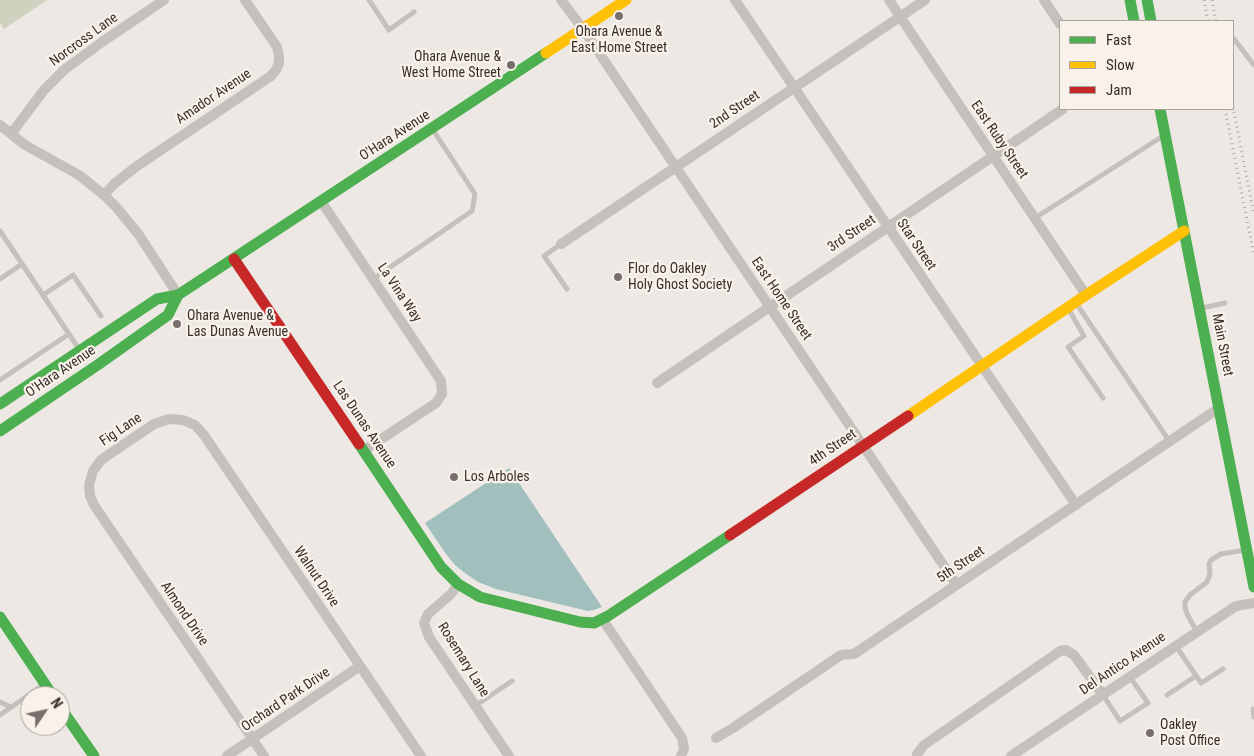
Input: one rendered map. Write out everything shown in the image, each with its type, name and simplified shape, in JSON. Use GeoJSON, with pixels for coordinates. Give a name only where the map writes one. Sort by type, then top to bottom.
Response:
{"type":"FeatureCollection","features":[{"type":"Feature","properties":{"kind":"main road","name":"O'Hara Avenue"},"geometry":{"type":"LineString","coordinates":[[0,404],[157,298],[178,295],[234,259],[626,0]]}},
{"type":"Feature","properties":{"kind":"main road"},"geometry":{"type":"LineString","coordinates":[[1130,0],[1134,20]]}},
{"type":"Feature","properties":{"kind":"main road"},"geometry":{"type":"LineString","coordinates":[[1147,0],[1151,20]]}},
{"type":"Feature","properties":{"kind":"main road","name":"Main Street"},"geometry":{"type":"LineString","coordinates":[[1160,110],[1254,587]]}},
{"type":"Feature","properties":{"kind":"main road","name":"4th Street"},"geometry":{"type":"LineString","coordinates":[[480,597],[580,622],[594,623],[603,620],[1184,231]]}},
{"type":"Feature","properties":{"kind":"main road","name":"Las Dunas Avenue"},"geometry":{"type":"LineString","coordinates":[[234,259],[441,567],[458,584],[480,597]]}},
{"type":"Feature","properties":{"kind":"main road","name":"O'Hara Avenue"},"geometry":{"type":"LineString","coordinates":[[0,431],[91,370],[168,315],[178,295]]}},
{"type":"Feature","properties":{"kind":"main road"},"geometry":{"type":"LineString","coordinates":[[0,617],[45,684]]}},
{"type":"Feature","properties":{"kind":"main road"},"geometry":{"type":"LineString","coordinates":[[70,721],[94,756]]}},
{"type":"Feature","properties":{"kind":"street","name":"Norcross Lane"},"geometry":{"type":"LineString","coordinates":[[11,134],[44,90],[64,70],[164,0]]}},
{"type":"Feature","properties":{"kind":"street","name":"Amador Avenue"},"geometry":{"type":"LineString","coordinates":[[104,195],[137,166],[270,76],[276,70],[279,63],[277,47],[245,0]]}},
{"type":"Feature","properties":{"kind":"street","name":"East Home Street"},"geometry":{"type":"LineString","coordinates":[[561,0],[583,29],[956,584]]}},
{"type":"Feature","properties":{"kind":"street","name":"Star Street"},"geometry":{"type":"LineString","coordinates":[[735,0],[1076,505]]}},
{"type":"Feature","properties":{"kind":"street","name":"East Ruby Street"},"geometry":{"type":"LineString","coordinates":[[889,0],[1086,295]]}},
{"type":"Feature","properties":{"kind":"street","name":"2nd Street"},"geometry":{"type":"LineString","coordinates":[[561,244],[925,0]]}},
{"type":"Feature","properties":{"kind":"street"},"geometry":{"type":"LineString","coordinates":[[1045,0],[1059,22]]}},
{"type":"Feature","properties":{"kind":"street","name":"3rd Street"},"geometry":{"type":"LineString","coordinates":[[656,383],[1061,110]]}},
{"type":"Feature","properties":{"kind":"street"},"geometry":{"type":"LineString","coordinates":[[0,125],[24,145],[79,175],[104,195],[139,235],[178,295]]}},
{"type":"Feature","properties":{"kind":"street","name":"La Vina Way"},"geometry":{"type":"LineString","coordinates":[[321,201],[441,381],[442,394],[436,403],[363,451]]}},
{"type":"Feature","properties":{"kind":"street","name":"5th Street"},"geometry":{"type":"LineString","coordinates":[[716,738],[841,654],[854,654],[1219,408]]}},
{"type":"Feature","properties":{"kind":"street","name":"Fig Lane"},"geometry":{"type":"LineString","coordinates":[[89,485],[93,471],[101,460],[154,424],[169,419],[183,420]]}},
{"type":"Feature","properties":{"kind":"street","name":"Walnut Drive"},"geometry":{"type":"LineString","coordinates":[[183,420],[195,426],[204,435],[421,756]]}},
{"type":"Feature","properties":{"kind":"street","name":"Almond Drive"},"geometry":{"type":"LineString","coordinates":[[89,485],[90,496],[94,506],[264,756]]}},
{"type":"Feature","properties":{"kind":"street","name":"Rosemary Lane"},"geometry":{"type":"LineString","coordinates":[[458,584],[451,594],[428,614],[424,623],[429,637],[509,756]]}},
{"type":"Feature","properties":{"kind":"street","name":"Del Antico Avenue"},"geometry":{"type":"LineString","coordinates":[[1011,756],[1236,606],[1254,603]]}},
{"type":"Feature","properties":{"kind":"street"},"geometry":{"type":"LineString","coordinates":[[603,620],[682,738],[684,749],[681,756]]}},
{"type":"Feature","properties":{"kind":"street"},"geometry":{"type":"LineString","coordinates":[[917,756],[924,745],[1060,651],[1066,650],[1074,656],[1102,695]]}},
{"type":"Feature","properties":{"kind":"street","name":"Orchard Park Drive"},"geometry":{"type":"LineString","coordinates":[[227,756],[360,666]]}},
{"type":"Feature","properties":{"kind":"lane"},"geometry":{"type":"LineString","coordinates":[[369,0],[389,30],[414,12]]}},
{"type":"Feature","properties":{"kind":"lane"},"geometry":{"type":"LineString","coordinates":[[1234,39],[1254,65]]}},
{"type":"Feature","properties":{"kind":"lane"},"geometry":{"type":"LineString","coordinates":[[373,279],[472,211],[475,194],[432,129]]}},
{"type":"Feature","properties":{"kind":"lane"},"geometry":{"type":"LineString","coordinates":[[1035,218],[1165,134]]}},
{"type":"Feature","properties":{"kind":"lane"},"geometry":{"type":"LineString","coordinates":[[0,231],[80,350]]}},
{"type":"Feature","properties":{"kind":"lane"},"geometry":{"type":"LineString","coordinates":[[561,244],[544,256],[567,289]]}},
{"type":"Feature","properties":{"kind":"lane"},"geometry":{"type":"LineString","coordinates":[[0,279],[22,264]]}},
{"type":"Feature","properties":{"kind":"lane"},"geometry":{"type":"LineString","coordinates":[[43,295],[73,275],[101,316]]}},
{"type":"Feature","properties":{"kind":"lane"},"geometry":{"type":"LineString","coordinates":[[1200,308],[1226,302]]}},
{"type":"Feature","properties":{"kind":"lane"},"geometry":{"type":"LineString","coordinates":[[1072,305],[1084,336],[1068,347],[1103,398]]}},
{"type":"Feature","properties":{"kind":"lane"},"geometry":{"type":"LineString","coordinates":[[1072,305],[1170,442]]}},
{"type":"Feature","properties":{"kind":"lane"},"geometry":{"type":"LineString","coordinates":[[0,380],[69,334]]}},
{"type":"Feature","properties":{"kind":"lane"},"geometry":{"type":"LineString","coordinates":[[1198,632],[1185,607],[1190,595],[1207,582],[1210,574],[1211,560],[1221,554],[1247,550]]}},
{"type":"Feature","properties":{"kind":"lane"},"geometry":{"type":"LineString","coordinates":[[1176,646],[1201,683],[1223,669]]}},
{"type":"Feature","properties":{"kind":"lane"},"geometry":{"type":"LineString","coordinates":[[1167,695],[1196,676]]}},
{"type":"Feature","properties":{"kind":"lane"},"geometry":{"type":"LineString","coordinates":[[1102,695],[1120,721],[1148,703],[1130,677]]}},
{"type":"Feature","properties":{"kind":"lane"},"geometry":{"type":"LineString","coordinates":[[476,706],[512,681]]}},
{"type":"Feature","properties":{"kind":"lane"},"geometry":{"type":"LineString","coordinates":[[0,714],[45,684]]}},
{"type":"Feature","properties":{"kind":"lane"},"geometry":{"type":"LineString","coordinates":[[0,702],[11,707]]}},
{"type":"Feature","properties":{"kind":"lane"},"geometry":{"type":"LineString","coordinates":[[1254,709],[1252,709],[1254,717]]}},
{"type":"Feature","properties":{"kind":"green space"},"geometry":{"type":"Polygon","coordinates":[[[0,0],[47,0],[4,29],[0,23],[0,0]]]}},
{"type":"Feature","properties":{"kind":"water"},"geometry":{"type":"Polygon","coordinates":[[[509,468],[602,607],[588,611],[496,589],[478,582],[455,565],[425,523],[509,468]]]}},
{"type":"Feature","properties":{"kind":"railway"},"geometry":{"type":"LineString","coordinates":[[1204,0],[1208,20]]}},
{"type":"Feature","properties":{"kind":"railway"},"geometry":{"type":"LineString","coordinates":[[1212,0],[1216,20]]}},
{"type":"Feature","properties":{"kind":"railway"},"geometry":{"type":"LineString","coordinates":[[1225,110],[1254,255]]}},
{"type":"Feature","properties":{"kind":"railway"},"geometry":{"type":"LineString","coordinates":[[1234,110],[1254,215]]}},
{"type":"Feature","properties":{"kind":"traffic: fast"},"geometry":{"type":"LineString","coordinates":[[1130,0],[1134,20]]}},
{"type":"Feature","properties":{"kind":"traffic: fast"},"geometry":{"type":"LineString","coordinates":[[1147,0],[1151,20]]}},
{"type":"Feature","properties":{"kind":"traffic: fast"},"geometry":{"type":"LineString","coordinates":[[0,404],[157,299],[178,295],[546,53]]}},
{"type":"Feature","properties":{"kind":"traffic: fast"},"geometry":{"type":"LineString","coordinates":[[1160,110],[1254,587]]}},
{"type":"Feature","properties":{"kind":"traffic: fast"},"geometry":{"type":"LineString","coordinates":[[0,431],[168,315],[178,295]]}},
{"type":"Feature","properties":{"kind":"traffic: fast"},"geometry":{"type":"LineString","coordinates":[[359,444],[441,567],[458,584],[480,597],[580,622],[594,623],[608,616],[730,535]]}},
{"type":"Feature","properties":{"kind":"traffic: fast"},"geometry":{"type":"LineString","coordinates":[[0,617],[46,686]]}},
{"type":"Feature","properties":{"kind":"traffic: fast"},"geometry":{"type":"LineString","coordinates":[[70,721],[94,756]]}},
{"type":"Feature","properties":{"kind":"traffic: slow"},"geometry":{"type":"LineString","coordinates":[[546,53],[626,0]]}},
{"type":"Feature","properties":{"kind":"traffic: slow"},"geometry":{"type":"LineString","coordinates":[[908,416],[1184,231]]}},
{"type":"Feature","properties":{"kind":"traffic: jam"},"geometry":{"type":"LineString","coordinates":[[234,259],[359,444]]}},
{"type":"Feature","properties":{"kind":"traffic: jam"},"geometry":{"type":"LineString","coordinates":[[730,535],[908,416]]}},
{"type":"Feature","properties":{"kind":"place","name":"Ohara Avenue & East Home Street"},"geometry":{"type":"Point","coordinates":[619,16]}},
{"type":"Feature","properties":{"kind":"place","name":"Ohara Avenue & West Home Street"},"geometry":{"type":"Point","coordinates":[511,65]}},
{"type":"Feature","properties":{"kind":"place","name":"Flor do Oakley Holy Ghost Society"},"geometry":{"type":"Point","coordinates":[618,277]}},
{"type":"Feature","properties":{"kind":"place","name":"Ohara Avenue & Las Dunas Avenue"},"geometry":{"type":"Point","coordinates":[177,324]}},
{"type":"Feature","properties":{"kind":"place","name":"Los Arboles"},"geometry":{"type":"Point","coordinates":[454,477]}},
{"type":"Feature","properties":{"kind":"place","name":"Oakley Post Office"},"geometry":{"type":"Point","coordinates":[1150,733]}}]}
